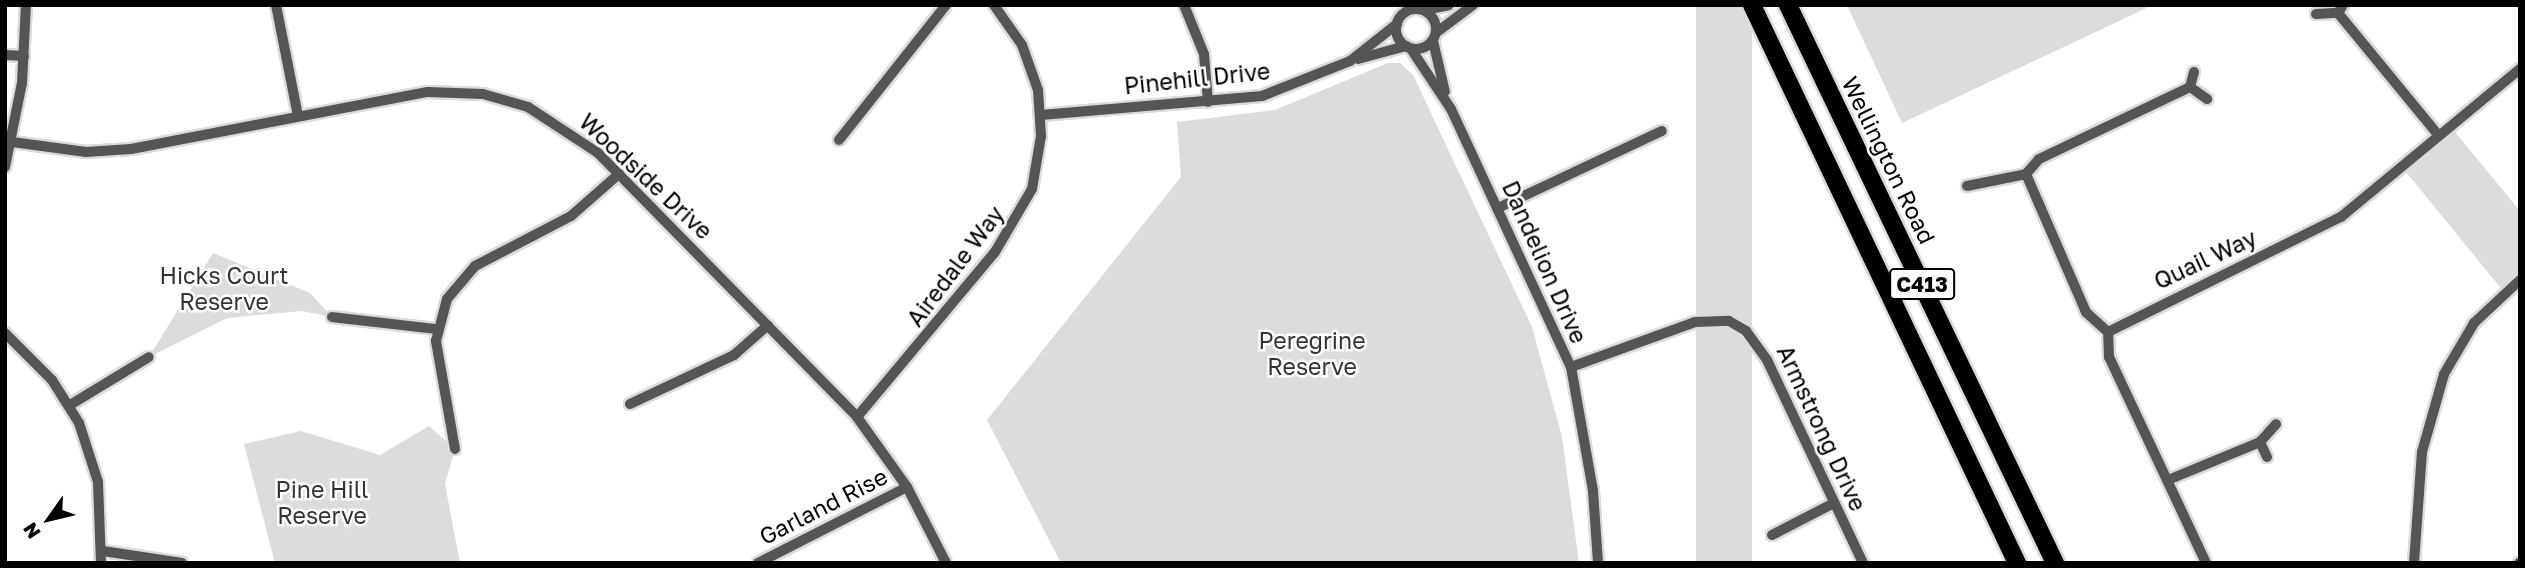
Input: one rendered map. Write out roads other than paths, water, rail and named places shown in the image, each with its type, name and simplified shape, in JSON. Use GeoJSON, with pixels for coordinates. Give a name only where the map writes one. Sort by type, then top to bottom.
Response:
{"type":"FeatureCollection","features":[{"type":"Feature","properties":{"kind":"main road","name":"C413"},"geometry":{"type":"LineString","coordinates":[[1752,5],[2017,563]]}},
{"type":"Feature","properties":{"kind":"main road","name":"Wellington Road"},"geometry":{"type":"LineString","coordinates":[[1788,5],[2055,563]]}},
{"type":"Feature","properties":{"kind":"street"},"geometry":{"type":"LineString","coordinates":[[5,167],[12,142],[24,56],[26,5]]}},
{"type":"Feature","properties":{"kind":"street"},"geometry":{"type":"LineString","coordinates":[[276,5],[298,116]]}},
{"type":"Feature","properties":{"kind":"street"},"geometry":{"type":"LineString","coordinates":[[839,140],[946,5]]}},
{"type":"Feature","properties":{"kind":"street","name":"Airedale Way"},"geometry":{"type":"LineString","coordinates":[[858,417],[1018,219],[1037,173],[1041,115],[1030,64],[994,5]]}},
{"type":"Feature","properties":{"kind":"street"},"geometry":{"type":"LineString","coordinates":[[1184,5],[1203,54],[1208,102]]}},
{"type":"Feature","properties":{"kind":"street"},"geometry":{"type":"LineString","coordinates":[[1394,5],[1397,21]]}},
{"type":"Feature","properties":{"kind":"street"},"geometry":{"type":"LineString","coordinates":[[1419,8],[1449,5]]}},
{"type":"Feature","properties":{"kind":"street"},"geometry":{"type":"LineString","coordinates":[[1435,36],[1473,5]]}},
{"type":"Feature","properties":{"kind":"street","name":"Pinehill Drive"},"geometry":{"type":"LineString","coordinates":[[1350,61],[1397,21],[1419,8]]}},
{"type":"Feature","properties":{"kind":"street","name":"Dandelion Drive"},"geometry":{"type":"LineString","coordinates":[[1419,8],[1435,36],[1451,109]]}},
{"type":"Feature","properties":{"kind":"street"},"geometry":{"type":"LineString","coordinates":[[2316,14],[2340,9],[2439,136]]}},
{"type":"Feature","properties":{"kind":"street","name":"Dandelion Drive"},"geometry":{"type":"LineString","coordinates":[[1397,21],[1409,47],[1451,109],[1571,367],[1593,491],[1598,563]]}},
{"type":"Feature","properties":{"kind":"street","name":"Pinehill Drive"},"geometry":{"type":"LineString","coordinates":[[1041,115],[1208,102],[1275,92],[1350,61],[1409,47],[1435,36]]}},
{"type":"Feature","properties":{"kind":"street"},"geometry":{"type":"LineString","coordinates":[[5,55],[24,56]]}},
{"type":"Feature","properties":{"kind":"street","name":"Quail Way"},"geometry":{"type":"LineString","coordinates":[[2108,332],[2332,222],[2520,69]]}},
{"type":"Feature","properties":{"kind":"street"},"geometry":{"type":"LineString","coordinates":[[1967,186],[2025,174],[2039,159],[2190,87],[2194,72]]}},
{"type":"Feature","properties":{"kind":"street"},"geometry":{"type":"LineString","coordinates":[[2190,87],[2207,99]]}},
{"type":"Feature","properties":{"kind":"street","name":"Woodside Drive"},"geometry":{"type":"LineString","coordinates":[[12,142],[119,151],[428,92],[483,94],[560,124],[618,174],[858,417],[907,487],[946,563]]}},
{"type":"Feature","properties":{"kind":"street"},"geometry":{"type":"LineString","coordinates":[[1498,208],[1662,131]]}},
{"type":"Feature","properties":{"kind":"street"},"geometry":{"type":"LineString","coordinates":[[455,449],[436,329],[447,299],[475,266],[571,216],[618,174]]}},
{"type":"Feature","properties":{"kind":"street"},"geometry":{"type":"LineString","coordinates":[[2025,174],[2086,312],[2108,332],[2109,357],[2206,563]]}},
{"type":"Feature","properties":{"kind":"street"},"geometry":{"type":"LineString","coordinates":[[2414,563],[2422,452],[2444,374],[2474,323],[2520,280]]}},
{"type":"Feature","properties":{"kind":"street"},"geometry":{"type":"LineString","coordinates":[[332,317],[436,329]]}},
{"type":"Feature","properties":{"kind":"street","name":"Armstrong Drive"},"geometry":{"type":"LineString","coordinates":[[1571,367],[1695,322],[1738,326],[1760,346],[1863,563]]}},
{"type":"Feature","properties":{"kind":"street"},"geometry":{"type":"LineString","coordinates":[[630,404],[734,355],[768,325]]}},
{"type":"Feature","properties":{"kind":"street"},"geometry":{"type":"LineString","coordinates":[[5,333],[70,404],[94,461],[103,551],[101,563]]}},
{"type":"Feature","properties":{"kind":"street"},"geometry":{"type":"LineString","coordinates":[[70,404],[149,357]]}},
{"type":"Feature","properties":{"kind":"street"},"geometry":{"type":"LineString","coordinates":[[2168,480],[2260,442],[2276,424]]}},
{"type":"Feature","properties":{"kind":"street"},"geometry":{"type":"LineString","coordinates":[[2260,442],[2267,457]]}},
{"type":"Feature","properties":{"kind":"street","name":"Garland Rise"},"geometry":{"type":"LineString","coordinates":[[758,563],[907,487]]}},
{"type":"Feature","properties":{"kind":"street"},"geometry":{"type":"LineString","coordinates":[[1772,535],[1834,503]]}},
{"type":"Feature","properties":{"kind":"street"},"geometry":{"type":"LineString","coordinates":[[103,551],[182,563]]}},
{"type":"Feature","properties":{"kind":"park label","name":"Hicks Court Reserve"},"geometry":{"type":"Point","coordinates":[224,288]}},
{"type":"Feature","properties":{"kind":"park label","name":"Peregrine Reserve"},"geometry":{"type":"Point","coordinates":[1312,353]}},
{"type":"Feature","properties":{"kind":"park label","name":"Pine Hill Reserve"},"geometry":{"type":"Point","coordinates":[322,502]}}]}
